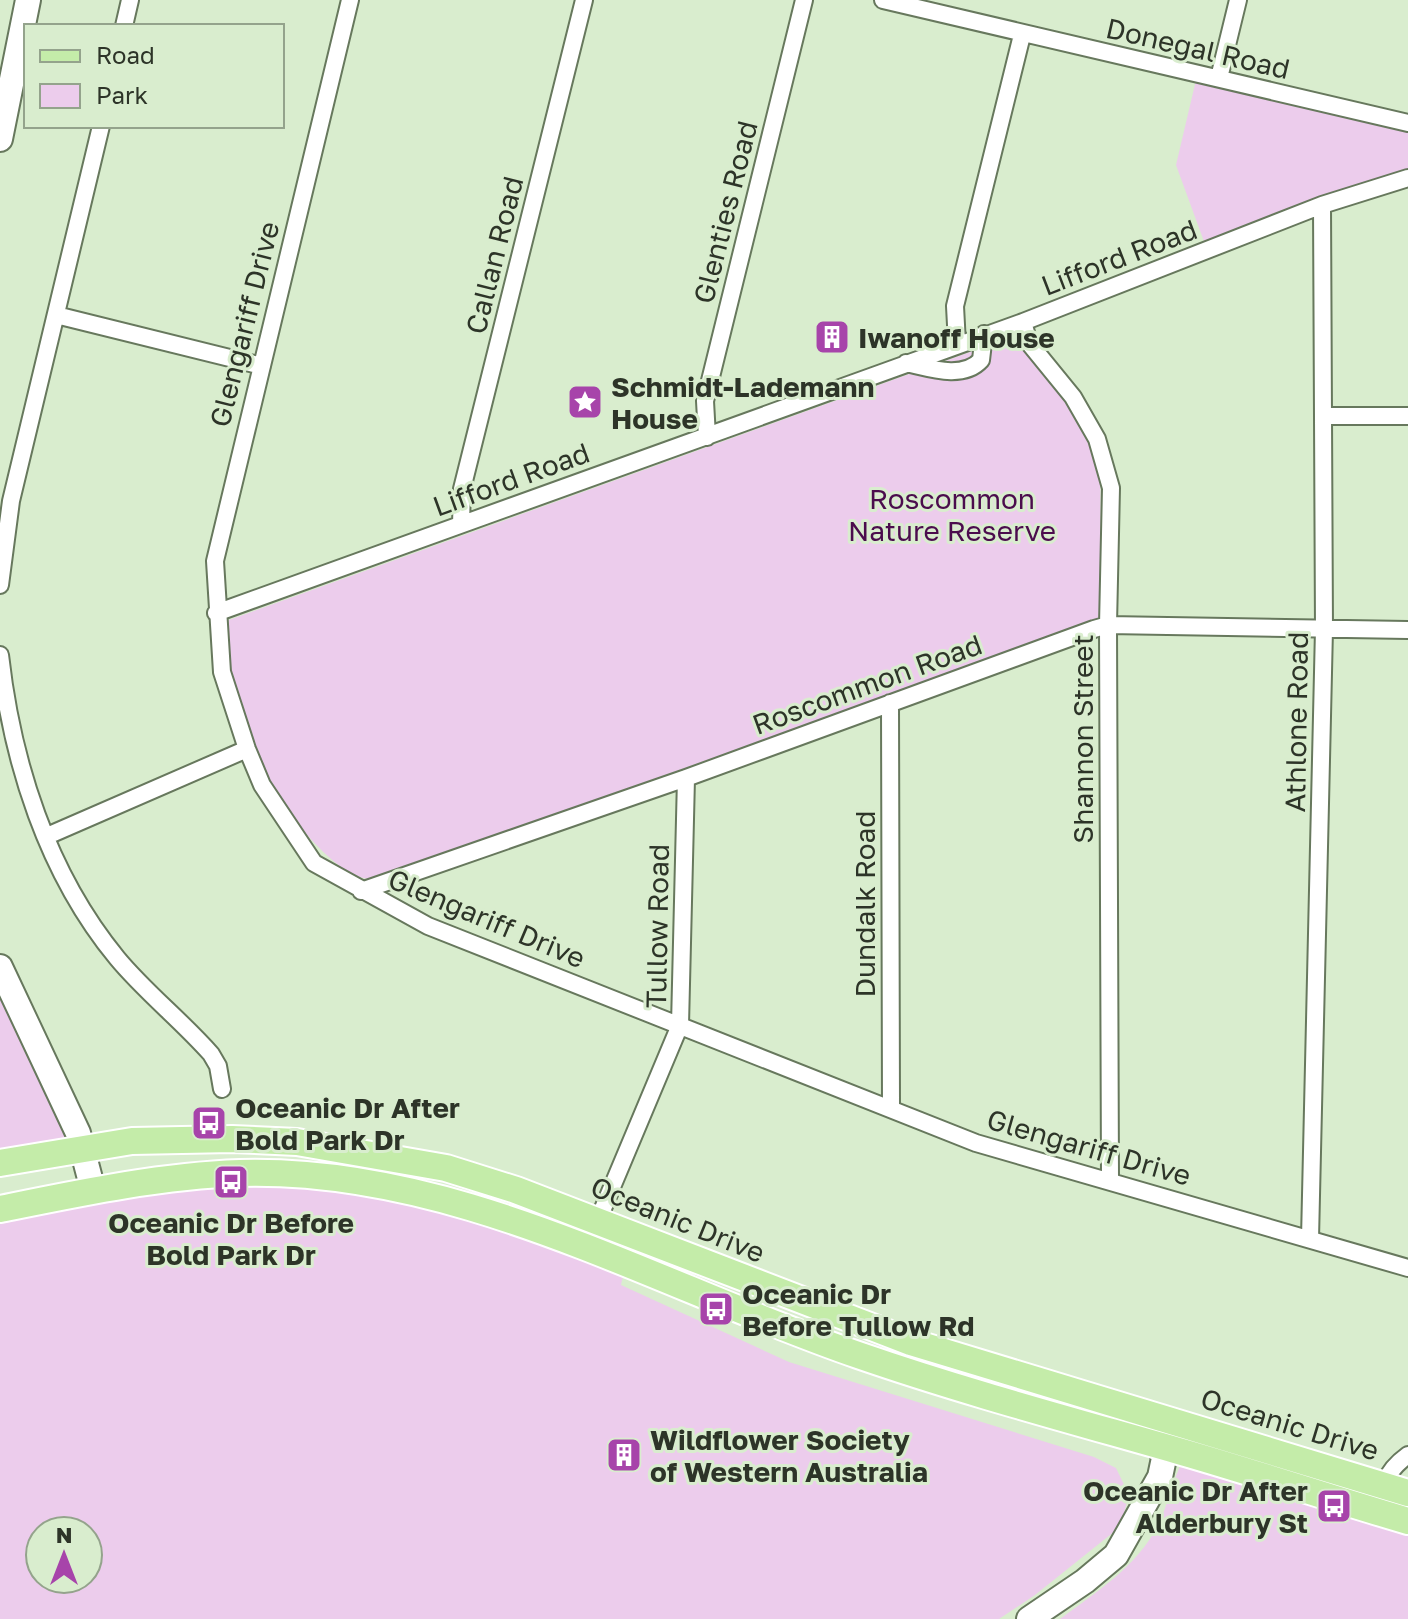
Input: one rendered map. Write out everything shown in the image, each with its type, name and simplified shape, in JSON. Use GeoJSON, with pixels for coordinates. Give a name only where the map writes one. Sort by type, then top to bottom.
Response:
{"type":"FeatureCollection","features":[{"type":"Feature","properties":{"kind":"main road","name":"Oceanic Drive"},"geometry":{"type":"LineString","coordinates":[[0,1163],[84,1147],[185,1138],[297,1142],[446,1168],[598,1221],[760,1287],[911,1342],[1396,1490]]}},
{"type":"Feature","properties":{"kind":"main road","name":"Oceanic Drive"},"geometry":{"type":"LineString","coordinates":[[0,1209],[152,1180],[241,1173],[351,1181],[436,1197],[586,1249],[856,1354],[981,1395],[1398,1518]]}},
{"type":"Feature","properties":{"kind":"street"},"geometry":{"type":"LineString","coordinates":[[0,139],[28,0]]}},
{"type":"Feature","properties":{"kind":"street"},"geometry":{"type":"LineString","coordinates":[[124,24],[130,0]]}},
{"type":"Feature","properties":{"kind":"street","name":"Glengariff Drive"},"geometry":{"type":"LineString","coordinates":[[350,0],[215,561],[222,672],[247,749],[262,785],[314,863],[428,926],[891,1106],[976,1143],[1408,1268]]}},
{"type":"Feature","properties":{"kind":"street","name":"Callan Road"},"geometry":{"type":"LineString","coordinates":[[461,524],[462,489],[584,0]]}},
{"type":"Feature","properties":{"kind":"street","name":"Glenties Road"},"geometry":{"type":"LineString","coordinates":[[707,437],[705,401],[804,0]]}},
{"type":"Feature","properties":{"kind":"street","name":"Donegal Road"},"geometry":{"type":"LineString","coordinates":[[883,0],[1408,123]]}},
{"type":"Feature","properties":{"kind":"street"},"geometry":{"type":"LineString","coordinates":[[1219,78],[1238,0]]}},
{"type":"Feature","properties":{"kind":"street"},"geometry":{"type":"LineString","coordinates":[[957,344],[955,306],[1022,35]]}},
{"type":"Feature","properties":{"kind":"street"},"geometry":{"type":"LineString","coordinates":[[0,585],[11,501],[101,128]]}},
{"type":"Feature","properties":{"kind":"street","name":"Lifford Road"},"geometry":{"type":"LineString","coordinates":[[216,613],[1023,322],[1322,205],[1408,178]]}},
{"type":"Feature","properties":{"kind":"street","name":"Athlone Road"},"geometry":{"type":"LineString","coordinates":[[1310,1239],[1324,629],[1322,205]]}},
{"type":"Feature","properties":{"kind":"street"},"geometry":{"type":"LineString","coordinates":[[56,315],[262,366]]}},
{"type":"Feature","properties":{"kind":"street","name":"Shannon Street"},"geometry":{"type":"LineString","coordinates":[[1023,322],[1029,343],[1073,397],[1097,439],[1111,488],[1108,625],[1110,1180]]}},
{"type":"Feature","properties":{"kind":"street"},"geometry":{"type":"LineString","coordinates":[[906,363],[935,370],[972,367],[981,360],[984,334]]}},
{"type":"Feature","properties":{"kind":"street"},"geometry":{"type":"LineString","coordinates":[[1325,416],[1408,416]]}},
{"type":"Feature","properties":{"kind":"street","name":"Roscommon Road"},"geometry":{"type":"LineString","coordinates":[[361,891],[686,778],[1108,625],[1408,630]]}},
{"type":"Feature","properties":{"kind":"street"},"geometry":{"type":"LineString","coordinates":[[0,655],[16,756],[47,836],[100,934],[117,958],[211,1054],[218,1066],[222,1089]]}},
{"type":"Feature","properties":{"kind":"street","name":"Dundalk Road"},"geometry":{"type":"LineString","coordinates":[[890,703],[891,1106]]}},
{"type":"Feature","properties":{"kind":"street"},"geometry":{"type":"LineString","coordinates":[[47,836],[247,749]]}},
{"type":"Feature","properties":{"kind":"street","name":"Tullow Road"},"geometry":{"type":"LineString","coordinates":[[586,1249],[680,1025],[686,778]]}},
{"type":"Feature","properties":{"kind":"street"},"geometry":{"type":"LineString","coordinates":[[0,967],[84,1147],[93,1190]]}},
{"type":"Feature","properties":{"kind":"street"},"geometry":{"type":"LineString","coordinates":[[1029,1619],[1085,1581],[1116,1555],[1133,1529],[1145,1498],[1160,1477],[1164,1458],[1162,1447],[1145,1424],[1101,1401]]}},
{"type":"Feature","properties":{"kind":"street"},"geometry":{"type":"LineString","coordinates":[[1162,1447],[1172,1437],[1200,1430]]}},
{"type":"Feature","properties":{"kind":"street"},"geometry":{"type":"LineString","coordinates":[[1398,1518],[1396,1490],[1388,1473],[1408,1455]]}},
{"type":"Feature","properties":{"kind":"green space"},"geometry":{"type":"Polygon","coordinates":[[[1196,80],[1408,130],[1408,173],[1206,247],[1176,165],[1196,80]]]}},
{"type":"Feature","properties":{"kind":"green space","name":"Roscommon Nature Reserve"},"geometry":{"type":"Polygon","coordinates":[[[1006,339],[1027,350],[1067,402],[1085,429],[1100,469],[1102,612],[1097,620],[376,879],[359,877],[323,852],[289,812],[263,772],[246,735],[228,673],[224,650],[229,620],[1006,339]]]}},
{"type":"Feature","properties":{"kind":"green space"},"geometry":{"type":"Polygon","coordinates":[[[0,983],[79,1143],[0,1156],[0,983]]]}},
{"type":"Feature","properties":{"kind":"green space"},"geometry":{"type":"Polygon","coordinates":[[[295,1183],[433,1206],[624,1271],[621,1285],[789,1362],[1094,1457],[1116,1468],[1129,1495],[1120,1527],[1035,1595],[999,1619],[0,1619],[0,1218],[154,1188],[295,1183]]]}},
{"type":"Feature","properties":{"kind":"green space"},"geometry":{"type":"Polygon","coordinates":[[[1182,1462],[1408,1528],[1408,1619],[1060,1619],[1115,1578],[1139,1554],[1158,1525],[1182,1462]]]}},
{"type":"Feature","properties":{"kind":"place","name":"Iwanoff House"},"geometry":{"type":"Point","coordinates":[832,337]}},
{"type":"Feature","properties":{"kind":"place","name":"Schmidt-Lademann House"},"geometry":{"type":"Point","coordinates":[585,402]}},
{"type":"Feature","properties":{"kind":"place","name":"Oceanic Dr After Bold Park Dr"},"geometry":{"type":"Point","coordinates":[209,1123]}},
{"type":"Feature","properties":{"kind":"place","name":"Oceanic Dr Before Bold Park Dr"},"geometry":{"type":"Point","coordinates":[231,1182]}},
{"type":"Feature","properties":{"kind":"place","name":"Oceanic Dr Before Tullow Rd"},"geometry":{"type":"Point","coordinates":[716,1309]}},
{"type":"Feature","properties":{"kind":"place","name":"Wildflower Society of Western Australia"},"geometry":{"type":"Point","coordinates":[624,1455]}},
{"type":"Feature","properties":{"kind":"place","name":"Oceanic Dr After Alderbury St"},"geometry":{"type":"Point","coordinates":[1334,1506]}}]}
